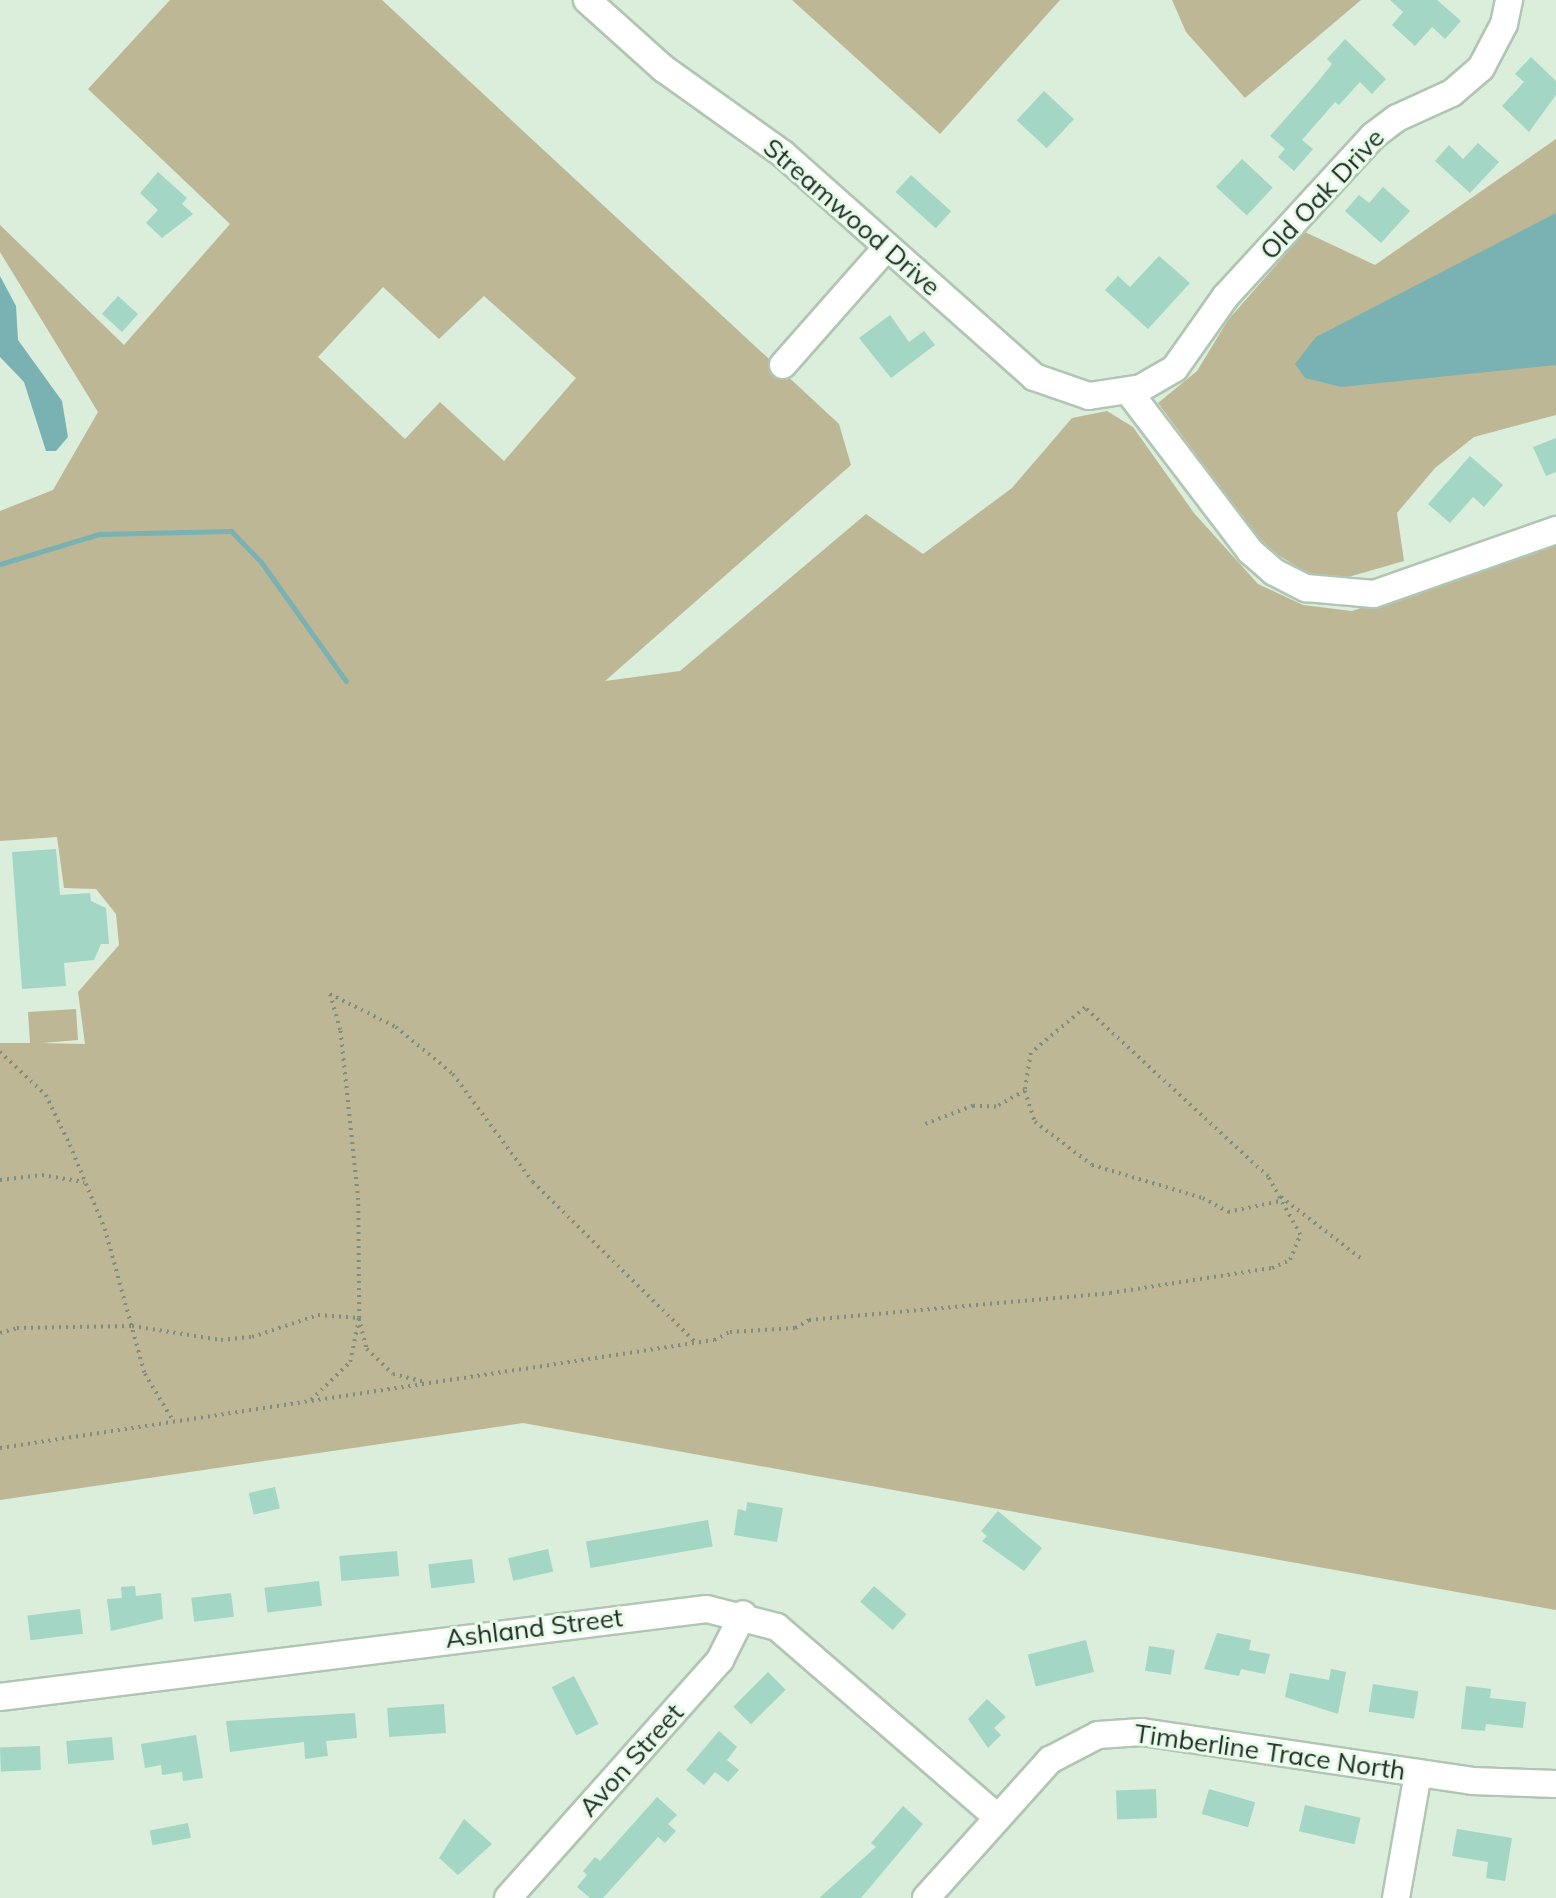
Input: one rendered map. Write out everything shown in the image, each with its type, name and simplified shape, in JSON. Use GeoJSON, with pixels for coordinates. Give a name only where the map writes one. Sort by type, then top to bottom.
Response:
{"type":"FeatureCollection","features":[{"type":"Feature","properties":{"kind":"street","name":"Streamwood Drive"},"geometry":{"type":"LineString","coordinates":[[587,0],[664,69],[783,154],[1034,377],[1079,396],[1129,392]]}},
{"type":"Feature","properties":{"kind":"street","name":"Old Oak Drive"},"geometry":{"type":"LineString","coordinates":[[1129,392],[1157,381],[1187,356],[1225,297],[1373,136],[1397,118],[1452,93],[1481,68],[1504,24],[1509,0]]}},
{"type":"Feature","properties":{"kind":"street"},"geometry":{"type":"LineString","coordinates":[[783,365],[887,247]]}},
{"type":"Feature","properties":{"kind":"street"},"geometry":{"type":"LineString","coordinates":[[1129,392],[1250,551],[1274,572],[1307,588],[1374,594],[1556,530]]}},
{"type":"Feature","properties":{"kind":"street","name":"Ashland Street"},"geometry":{"type":"LineString","coordinates":[[0,1697],[674,1610],[743,1614],[792,1639],[997,1817]]}},
{"type":"Feature","properties":{"kind":"street","name":"Avon Street"},"geometry":{"type":"LineString","coordinates":[[508,1898],[720,1660],[743,1614]]}},
{"type":"Feature","properties":{"kind":"street","name":"Timberline Trace North"},"geometry":{"type":"LineString","coordinates":[[926,1898],[997,1817],[1062,1751],[1116,1732],[1418,1773],[1556,1784]]}},
{"type":"Feature","properties":{"kind":"street"},"geometry":{"type":"LineString","coordinates":[[1396,1898],[1418,1773]]}},
{"type":"Feature","properties":{"kind":"path"},"geometry":{"type":"LineString","coordinates":[[309,1401],[350,1363],[359,1318],[358,1200],[340,1030],[330,994],[396,1027],[453,1074],[533,1182],[695,1343]]}},
{"type":"Feature","properties":{"kind":"path"},"geometry":{"type":"LineString","coordinates":[[0,1448],[695,1343],[730,1332],[795,1328],[809,1320],[1110,1293],[1272,1268],[1290,1260],[1300,1235],[1280,1198],[1268,1177],[1085,1008],[1031,1053],[1026,1091],[1035,1122],[1092,1165],[1203,1198],[1228,1212],[1280,1198]]}},
{"type":"Feature","properties":{"kind":"path"},"geometry":{"type":"LineString","coordinates":[[0,1052],[46,1094],[86,1182],[145,1374],[174,1422]]}},
{"type":"Feature","properties":{"kind":"path"},"geometry":{"type":"LineString","coordinates":[[924,1125],[973,1106],[996,1107],[1026,1091]]}},
{"type":"Feature","properties":{"kind":"path"},"geometry":{"type":"LineString","coordinates":[[0,1180],[42,1175],[86,1182]]}},
{"type":"Feature","properties":{"kind":"path"},"geometry":{"type":"LineString","coordinates":[[1280,1198],[1363,1260]]}},
{"type":"Feature","properties":{"kind":"path"},"geometry":{"type":"LineString","coordinates":[[0,1334],[17,1328],[132,1326],[221,1340],[252,1337],[318,1315],[359,1318]]}},
{"type":"Feature","properties":{"kind":"path"},"geometry":{"type":"LineString","coordinates":[[359,1318],[367,1349],[393,1374],[430,1383]]}},
{"type":"Feature","properties":{"kind":"shaded area"},"geometry":{"type":"Polygon","coordinates":[[[170,0],[382,0],[839,424],[851,465],[605,681],[680,671],[866,514],[923,554],[1012,488],[1072,418],[1107,411],[1133,427],[1194,513],[1258,584],[1303,605],[1352,611],[1556,542],[1556,1610],[523,1423],[0,1500],[0,1043],[30,1043],[28,1012],[76,1009],[78,1040],[42,1043],[85,1044],[78,992],[119,945],[116,914],[96,889],[64,888],[57,837],[0,841],[0,511],[53,490],[98,412],[0,252],[0,225],[124,345],[230,224],[88,89],[170,0]],[[383,287],[318,357],[405,439],[440,402],[504,461],[576,378],[484,296],[439,339],[383,287]]]}},
{"type":"Feature","properties":{"kind":"shaded area"},"geometry":{"type":"Polygon","coordinates":[[[792,0],[1060,0],[940,134],[792,0]]]}},
{"type":"Feature","properties":{"kind":"shaded area"},"geometry":{"type":"Polygon","coordinates":[[[1172,0],[1361,0],[1245,98],[1186,32],[1172,0]]]}},
{"type":"Feature","properties":{"kind":"shaded area"},"geometry":{"type":"Polygon","coordinates":[[[1556,139],[1556,415],[1474,437],[1435,468],[1397,513],[1404,561],[1338,580],[1306,572],[1278,555],[1256,535],[1158,403],[1197,371],[1228,320],[1305,232],[1375,265],[1556,139]]]}},
{"type":"Feature","properties":{"kind":"water"},"geometry":{"type":"Polygon","coordinates":[[[1556,213],[1556,365],[1341,387],[1305,378],[1295,364],[1316,337],[1556,213]]]}},
{"type":"Feature","properties":{"kind":"water"},"geometry":{"type":"Polygon","coordinates":[[[0,276],[16,306],[18,340],[62,401],[68,437],[56,451],[46,451],[24,382],[0,357],[0,276]]]}},
{"type":"Feature","properties":{"kind":"building"},"geometry":{"type":"Polygon","coordinates":[[[1390,0],[1437,0],[1461,21],[1445,39],[1432,27],[1415,46],[1392,25],[1403,12],[1390,0]]]}},
{"type":"Feature","properties":{"kind":"building"},"geometry":{"type":"Polygon","coordinates":[[[1345,39],[1386,79],[1372,94],[1360,82],[1339,105],[1335,102],[1302,140],[1313,149],[1294,171],[1278,157],[1285,149],[1270,136],[1332,64],[1327,59],[1345,39]]]}},
{"type":"Feature","properties":{"kind":"building"},"geometry":{"type":"Polygon","coordinates":[[[1531,57],[1556,81],[1556,95],[1529,132],[1502,106],[1524,82],[1515,74],[1531,57]]]}},
{"type":"Feature","properties":{"kind":"building"},"geometry":{"type":"Polygon","coordinates":[[[1044,91],[1074,119],[1047,148],[1017,120],[1044,91]]]}},
{"type":"Feature","properties":{"kind":"building"},"geometry":{"type":"Polygon","coordinates":[[[1478,143],[1499,162],[1470,193],[1435,161],[1449,145],[1463,159],[1478,143]]]}},
{"type":"Feature","properties":{"kind":"building"},"geometry":{"type":"Polygon","coordinates":[[[1242,159],[1273,188],[1247,215],[1216,187],[1242,159]]]}},
{"type":"Feature","properties":{"kind":"building"},"geometry":{"type":"Polygon","coordinates":[[[158,172],[187,198],[182,204],[193,214],[162,238],[146,223],[158,210],[140,193],[158,172]]]}},
{"type":"Feature","properties":{"kind":"building"},"geometry":{"type":"Polygon","coordinates":[[[911,175],[951,211],[936,228],[896,192],[911,175]]]}},
{"type":"Feature","properties":{"kind":"building"},"geometry":{"type":"Polygon","coordinates":[[[1383,187],[1410,211],[1381,243],[1345,211],[1359,195],[1369,203],[1383,187]]]}},
{"type":"Feature","properties":{"kind":"building"},"geometry":{"type":"Polygon","coordinates":[[[1159,256],[1190,283],[1148,329],[1105,290],[1118,276],[1130,287],[1159,256]]]}},
{"type":"Feature","properties":{"kind":"building"},"geometry":{"type":"Polygon","coordinates":[[[118,296],[138,314],[122,332],[102,314],[118,296]]]}},
{"type":"Feature","properties":{"kind":"building"},"geometry":{"type":"Polygon","coordinates":[[[890,315],[909,342],[924,331],[935,345],[891,378],[859,338],[890,315]]]}},
{"type":"Feature","properties":{"kind":"building"},"geometry":{"type":"Polygon","coordinates":[[[1556,438],[1556,472],[1546,476],[1533,447],[1556,438]]]}},
{"type":"Feature","properties":{"kind":"building"},"geometry":{"type":"Polygon","coordinates":[[[1470,456],[1503,485],[1484,507],[1473,497],[1450,523],[1428,504],[1470,456]]]}},
{"type":"Feature","properties":{"kind":"building"},"geometry":{"type":"Polygon","coordinates":[[[56,849],[60,895],[90,893],[91,901],[106,908],[109,944],[101,944],[94,960],[64,963],[66,986],[22,989],[12,852],[56,849]]]}},
{"type":"Feature","properties":{"kind":"building"},"geometry":{"type":"Polygon","coordinates":[[[275,1487],[280,1508],[254,1515],[249,1493],[275,1487]]]}},
{"type":"Feature","properties":{"kind":"building"},"geometry":{"type":"Polygon","coordinates":[[[747,1502],[783,1508],[777,1542],[734,1535],[738,1509],[746,1511],[747,1502]]]}},
{"type":"Feature","properties":{"kind":"building"},"geometry":{"type":"Polygon","coordinates":[[[998,1511],[1042,1548],[1024,1571],[982,1541],[987,1536],[981,1531],[998,1511]]]}},
{"type":"Feature","properties":{"kind":"building"},"geometry":{"type":"Polygon","coordinates":[[[708,1520],[713,1547],[591,1568],[586,1542],[708,1520]]]}},
{"type":"Feature","properties":{"kind":"building"},"geometry":{"type":"Polygon","coordinates":[[[548,1549],[553,1571],[513,1581],[508,1558],[548,1549]]]}},
{"type":"Feature","properties":{"kind":"building"},"geometry":{"type":"Polygon","coordinates":[[[397,1551],[399,1576],[341,1581],[339,1556],[397,1551]]]}},
{"type":"Feature","properties":{"kind":"building"},"geometry":{"type":"Polygon","coordinates":[[[472,1559],[475,1583],[431,1588],[428,1564],[472,1559]]]}},
{"type":"Feature","properties":{"kind":"building"},"geometry":{"type":"Polygon","coordinates":[[[319,1581],[322,1606],[267,1613],[264,1588],[319,1581]]]}},
{"type":"Feature","properties":{"kind":"building"},"geometry":{"type":"Polygon","coordinates":[[[135,1586],[136,1596],[161,1593],[163,1619],[111,1631],[107,1599],[122,1598],[121,1587],[135,1586]]]}},
{"type":"Feature","properties":{"kind":"building"},"geometry":{"type":"Polygon","coordinates":[[[874,1586],[906,1614],[893,1630],[860,1602],[874,1586]]]}},
{"type":"Feature","properties":{"kind":"building"},"geometry":{"type":"Polygon","coordinates":[[[231,1593],[234,1617],[194,1622],[191,1598],[231,1593]]]}},
{"type":"Feature","properties":{"kind":"building"},"geometry":{"type":"Polygon","coordinates":[[[80,1609],[83,1634],[30,1640],[27,1615],[80,1609]]]}},
{"type":"Feature","properties":{"kind":"building"},"geometry":{"type":"Polygon","coordinates":[[[1217,1633],[1251,1640],[1249,1650],[1270,1654],[1265,1674],[1241,1669],[1239,1676],[1204,1669],[1217,1633]]]}},
{"type":"Feature","properties":{"kind":"building"},"geometry":{"type":"Polygon","coordinates":[[[1086,1640],[1094,1672],[1036,1687],[1028,1655],[1086,1640]]]}},
{"type":"Feature","properties":{"kind":"building"},"geometry":{"type":"Polygon","coordinates":[[[1149,1646],[1175,1650],[1171,1675],[1145,1671],[1149,1646]]]}},
{"type":"Feature","properties":{"kind":"building"},"geometry":{"type":"Polygon","coordinates":[[[1331,1669],[1346,1672],[1338,1714],[1285,1697],[1290,1673],[1329,1680],[1331,1669]]]}},
{"type":"Feature","properties":{"kind":"building"},"geometry":{"type":"Polygon","coordinates":[[[768,1672],[786,1690],[751,1724],[733,1707],[768,1672]]]}},
{"type":"Feature","properties":{"kind":"building"},"geometry":{"type":"Polygon","coordinates":[[[574,1676],[599,1724],[576,1735],[552,1687],[574,1676]]]}},
{"type":"Feature","properties":{"kind":"building"},"geometry":{"type":"Polygon","coordinates":[[[1373,1684],[1418,1691],[1414,1719],[1369,1712],[1373,1684]]]}},
{"type":"Feature","properties":{"kind":"building"},"geometry":{"type":"Polygon","coordinates":[[[1466,1686],[1491,1689],[1490,1698],[1526,1702],[1523,1728],[1486,1724],[1485,1731],[1461,1729],[1466,1686]]]}},
{"type":"Feature","properties":{"kind":"building"},"geometry":{"type":"Polygon","coordinates":[[[987,1699],[1006,1717],[994,1728],[1001,1735],[988,1748],[968,1719],[987,1699]]]}},
{"type":"Feature","properties":{"kind":"building"},"geometry":{"type":"Polygon","coordinates":[[[444,1704],[446,1733],[389,1737],[387,1708],[444,1704]]]}},
{"type":"Feature","properties":{"kind":"building"},"geometry":{"type":"Polygon","coordinates":[[[355,1713],[357,1738],[326,1741],[328,1756],[305,1759],[304,1742],[230,1752],[226,1721],[355,1713]]]}},
{"type":"Feature","properties":{"kind":"building"},"geometry":{"type":"Polygon","coordinates":[[[719,1731],[737,1747],[727,1760],[739,1770],[728,1782],[715,1772],[704,1785],[686,1770],[719,1731]]]}},
{"type":"Feature","properties":{"kind":"building"},"geometry":{"type":"Polygon","coordinates":[[[196,1735],[203,1778],[183,1781],[182,1772],[162,1775],[161,1765],[145,1768],[141,1744],[196,1735]]]}},
{"type":"Feature","properties":{"kind":"building"},"geometry":{"type":"Polygon","coordinates":[[[112,1737],[114,1760],[68,1764],[66,1741],[112,1737]]]}},
{"type":"Feature","properties":{"kind":"building"},"geometry":{"type":"Polygon","coordinates":[[[40,1746],[41,1770],[1,1771],[0,1747],[40,1746]]]}},
{"type":"Feature","properties":{"kind":"building"},"geometry":{"type":"Polygon","coordinates":[[[1156,1789],[1157,1818],[1117,1819],[1116,1790],[1156,1789]]]}},
{"type":"Feature","properties":{"kind":"building"},"geometry":{"type":"Polygon","coordinates":[[[1209,1789],[1255,1802],[1248,1827],[1202,1814],[1209,1789]]]}},
{"type":"Feature","properties":{"kind":"building"},"geometry":{"type":"Polygon","coordinates":[[[657,1797],[677,1815],[668,1824],[676,1831],[665,1843],[658,1837],[603,1898],[590,1898],[577,1887],[587,1875],[583,1871],[595,1857],[600,1861],[657,1797]]]}},
{"type":"Feature","properties":{"kind":"building"},"geometry":{"type":"Polygon","coordinates":[[[1305,1805],[1361,1818],[1354,1844],[1299,1831],[1305,1805]]]}},
{"type":"Feature","properties":{"kind":"building"},"geometry":{"type":"Polygon","coordinates":[[[903,1806],[923,1824],[861,1898],[819,1898],[876,1847],[871,1843],[903,1806]]]}},
{"type":"Feature","properties":{"kind":"building"},"geometry":{"type":"Polygon","coordinates":[[[464,1819],[492,1844],[458,1875],[439,1858],[464,1819]]]}},
{"type":"Feature","properties":{"kind":"building"},"geometry":{"type":"Polygon","coordinates":[[[188,1823],[191,1838],[153,1845],[150,1830],[188,1823]]]}},
{"type":"Feature","properties":{"kind":"building"},"geometry":{"type":"Polygon","coordinates":[[[1457,1829],[1512,1838],[1505,1881],[1486,1878],[1488,1862],[1452,1856],[1457,1829]]]}},
{"type":"Feature","properties":{"kind":"waterway"},"geometry":{"type":"LineString","coordinates":[[0,564],[99,534],[231,531],[261,562],[346,681]]}}]}
